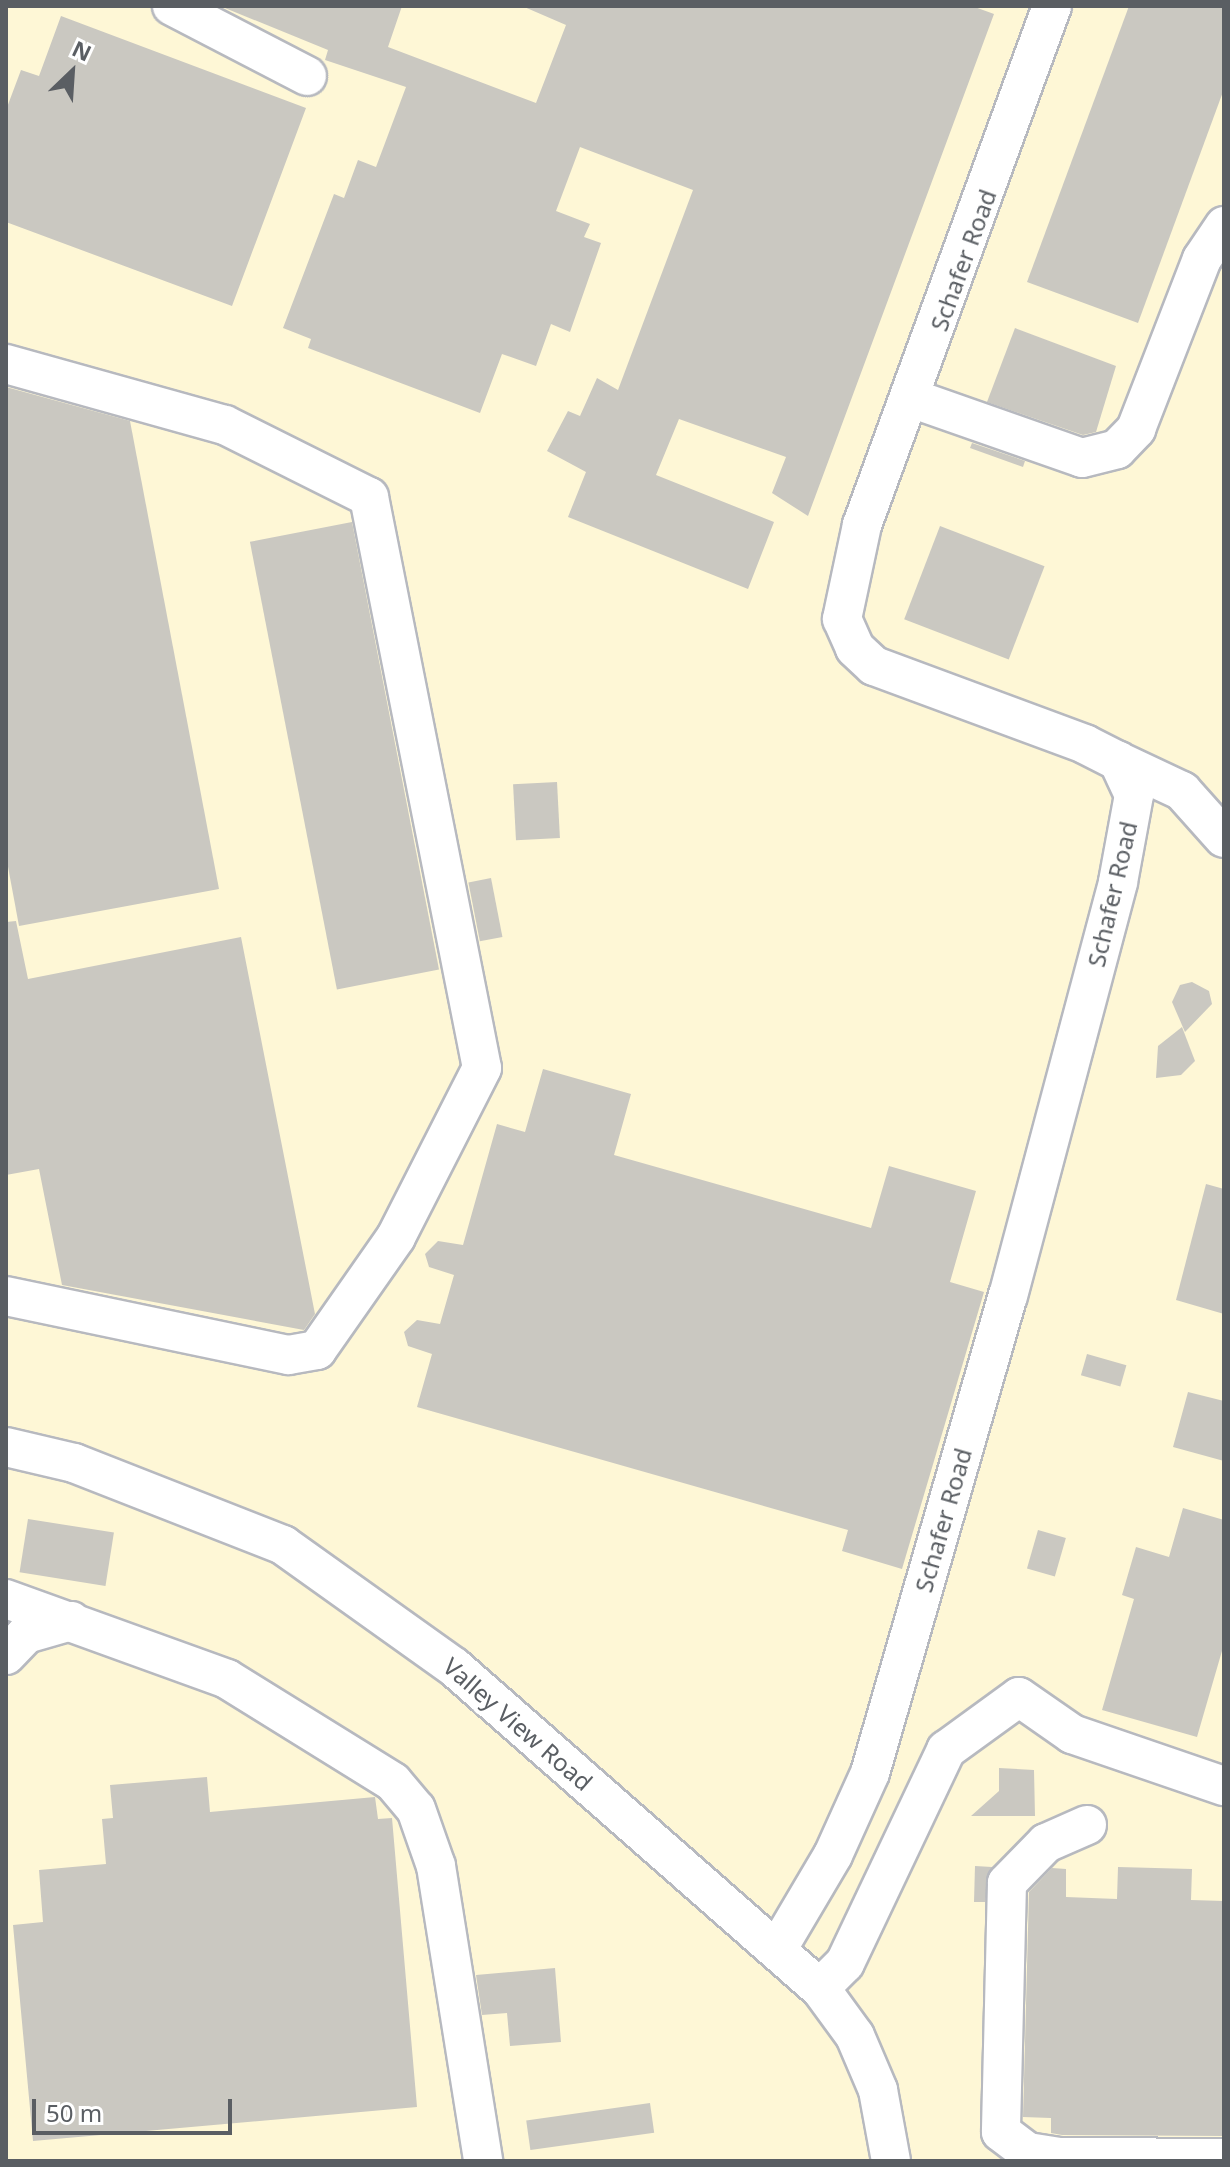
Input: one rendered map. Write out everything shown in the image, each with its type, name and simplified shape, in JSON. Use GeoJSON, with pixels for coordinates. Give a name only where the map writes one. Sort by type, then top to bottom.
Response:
{"type":"FeatureCollection","features":[{"type":"Feature","properties":{"kind":"street"},"geometry":{"type":"LineString","coordinates":[[172,6],[307,76]]}},
{"type":"Feature","properties":{"kind":"street","name":"Schafer Road"},"geometry":{"type":"LineString","coordinates":[[778,1948],[833,1855],[870,1773],[994,1343],[1118,882],[1134,795],[1118,761],[874,666],[855,648],[842,619],[846,576],[1052,6]]}},
{"type":"Feature","properties":{"kind":"street"},"geometry":{"type":"LineString","coordinates":[[911,398],[1082,458],[1117,449],[1136,429],[1202,259],[1224,226]]}},
{"type":"Feature","properties":{"kind":"street"},"geometry":{"type":"LineString","coordinates":[[6,364],[225,425],[369,497],[482,1068],[396,1237],[317,1350],[288,1355],[6,1296]]}},
{"type":"Feature","properties":{"kind":"street"},"geometry":{"type":"LineString","coordinates":[[1118,761],[1182,791],[1224,838]]}},
{"type":"Feature","properties":{"kind":"street","name":"Valley View Road"},"geometry":{"type":"LineString","coordinates":[[6,1447],[198,1508],[336,1577],[454,1667],[820,1988],[855,2036],[878,2090],[891,2161]]}},
{"type":"Feature","properties":{"kind":"street"},"geometry":{"type":"LineString","coordinates":[[6,1599],[227,1679],[354,1754],[416,1809],[436,1866],[483,2161]]}},
{"type":"Feature","properties":{"kind":"street"},"geometry":{"type":"LineString","coordinates":[[6,1655],[26,1634],[71,1621]]}},
{"type":"Feature","properties":{"kind":"street"},"geometry":{"type":"LineString","coordinates":[[820,1988],[845,1963],[946,1750],[1019,1697],[1072,1734],[1224,1786]]}},
{"type":"Feature","properties":{"kind":"street"},"geometry":{"type":"LineString","coordinates":[[1087,1825],[1046,1843],[1007,1883],[1001,2132],[1028,2152],[1060,2157],[1224,2158]]}},
{"type":"Feature","properties":{"kind":"shaded area"},"geometry":{"type":"Polygon","coordinates":[[[6,6],[1224,6],[1224,2161],[6,2161],[6,6]]]}},
{"type":"Feature","properties":{"kind":"building"},"geometry":{"type":"Polygon","coordinates":[[[220,6],[402,6],[388,47],[536,103],[566,25],[522,6],[972,6],[994,14],[808,516],[772,493],[786,457],[679,419],[656,475],[774,522],[748,589],[568,517],[586,472],[547,451],[568,411],[580,416],[597,378],[618,390],[693,190],[580,147],[556,211],[590,224],[584,237],[601,243],[570,332],[551,324],[536,366],[502,354],[480,413],[308,348],[311,339],[283,328],[334,194],[344,198],[358,160],[376,167],[406,87],[325,60],[328,50],[220,6]]]}},
{"type":"Feature","properties":{"kind":"building"},"geometry":{"type":"Polygon","coordinates":[[[1129,6],[1224,6],[1224,89],[1138,323],[1027,282],[1129,6]]]}},
{"type":"Feature","properties":{"kind":"building"},"geometry":{"type":"Polygon","coordinates":[[[61,16],[306,108],[232,306],[6,222],[6,110],[21,70],[39,76],[61,16]]]}},
{"type":"Feature","properties":{"kind":"building"},"geometry":{"type":"Polygon","coordinates":[[[1015,328],[1116,366],[1096,432],[1083,435],[987,402],[1015,328]]]}},
{"type":"Feature","properties":{"kind":"building"},"geometry":{"type":"Polygon","coordinates":[[[6,387],[130,421],[219,889],[19,926],[6,856],[6,387]]]}},
{"type":"Feature","properties":{"kind":"building"},"geometry":{"type":"Polygon","coordinates":[[[972,443],[1025,461],[1023,467],[970,448],[972,443]]]}},
{"type":"Feature","properties":{"kind":"building"},"geometry":{"type":"Polygon","coordinates":[[[352,522],[439,970],[337,989],[250,542],[352,522]]]}},
{"type":"Feature","properties":{"kind":"building"},"geometry":{"type":"Polygon","coordinates":[[[940,526],[1045,566],[1009,659],[904,619],[940,526]]]}},
{"type":"Feature","properties":{"kind":"building"},"geometry":{"type":"Polygon","coordinates":[[[557,782],[560,838],[516,840],[513,784],[557,782]]]}},
{"type":"Feature","properties":{"kind":"building"},"geometry":{"type":"Polygon","coordinates":[[[491,878],[502,937],[480,941],[468,882],[491,878]]]}},
{"type":"Feature","properties":{"kind":"building"},"geometry":{"type":"Polygon","coordinates":[[[16,921],[28,979],[241,937],[315,1314],[304,1330],[62,1285],[39,1169],[6,1175],[6,922],[16,921]]]}},
{"type":"Feature","properties":{"kind":"building"},"geometry":{"type":"Polygon","coordinates":[[[1192,982],[1209,991],[1212,1004],[1185,1032],[1172,1002],[1180,985],[1192,982]]]}},
{"type":"Feature","properties":{"kind":"building"},"geometry":{"type":"Polygon","coordinates":[[[1182,1027],[1195,1061],[1181,1075],[1156,1078],[1158,1046],[1182,1027]]]}},
{"type":"Feature","properties":{"kind":"building"},"geometry":{"type":"Polygon","coordinates":[[[543,1069],[631,1094],[614,1155],[871,1228],[889,1166],[976,1191],[950,1282],[984,1292],[902,1569],[842,1551],[848,1530],[417,1407],[432,1354],[408,1346],[404,1332],[417,1320],[440,1324],[454,1275],[429,1267],[425,1254],[438,1241],[463,1245],[497,1124],[525,1132],[543,1069]]]}},
{"type":"Feature","properties":{"kind":"building"},"geometry":{"type":"Polygon","coordinates":[[[1206,1184],[1224,1189],[1224,1314],[1176,1300],[1206,1184]]]}},
{"type":"Feature","properties":{"kind":"building"},"geometry":{"type":"Polygon","coordinates":[[[1087,1354],[1126,1365],[1120,1386],[1081,1375],[1087,1354]]]}},
{"type":"Feature","properties":{"kind":"building"},"geometry":{"type":"Polygon","coordinates":[[[1188,1392],[1224,1401],[1224,1461],[1173,1447],[1188,1392]]]}},
{"type":"Feature","properties":{"kind":"building"},"geometry":{"type":"Polygon","coordinates":[[[1183,1508],[1224,1520],[1224,1644],[1197,1737],[1102,1710],[1134,1599],[1122,1595],[1136,1547],[1169,1557],[1183,1508]]]}},
{"type":"Feature","properties":{"kind":"building"},"geometry":{"type":"Polygon","coordinates":[[[28,1519],[114,1533],[105,1586],[20,1572],[28,1519]]]}},
{"type":"Feature","properties":{"kind":"building"},"geometry":{"type":"Polygon","coordinates":[[[1038,1530],[1066,1538],[1055,1576],[1027,1568],[1038,1530]]]}},
{"type":"Feature","properties":{"kind":"building"},"geometry":{"type":"Polygon","coordinates":[[[999,1768],[1034,1770],[1035,1816],[971,1816],[999,1791],[999,1768]]]}},
{"type":"Feature","properties":{"kind":"building"},"geometry":{"type":"Polygon","coordinates":[[[207,1777],[210,1812],[375,1797],[378,1819],[392,1818],[417,2107],[33,2141],[13,1925],[43,1922],[39,1870],[106,1864],[102,1819],[113,1818],[110,1785],[207,1777]]]}},
{"type":"Feature","properties":{"kind":"building"},"geometry":{"type":"Polygon","coordinates":[[[975,1866],[992,1867],[985,1902],[974,1902],[975,1866]]]}},
{"type":"Feature","properties":{"kind":"building"},"geometry":{"type":"Polygon","coordinates":[[[1118,1867],[1192,1869],[1191,1900],[1224,1901],[1224,2136],[1062,2135],[1051,2133],[1051,2118],[1023,2117],[1029,1892],[1052,1868],[1066,1869],[1066,1897],[1117,1899],[1118,1867]]]}},
{"type":"Feature","properties":{"kind":"building"},"geometry":{"type":"Polygon","coordinates":[[[555,1968],[561,2042],[510,2046],[507,2013],[482,2015],[476,1975],[555,1968]]]}},
{"type":"Feature","properties":{"kind":"building"},"geometry":{"type":"Polygon","coordinates":[[[650,2103],[654,2133],[530,2150],[526,2120],[650,2103]]]}}]}
